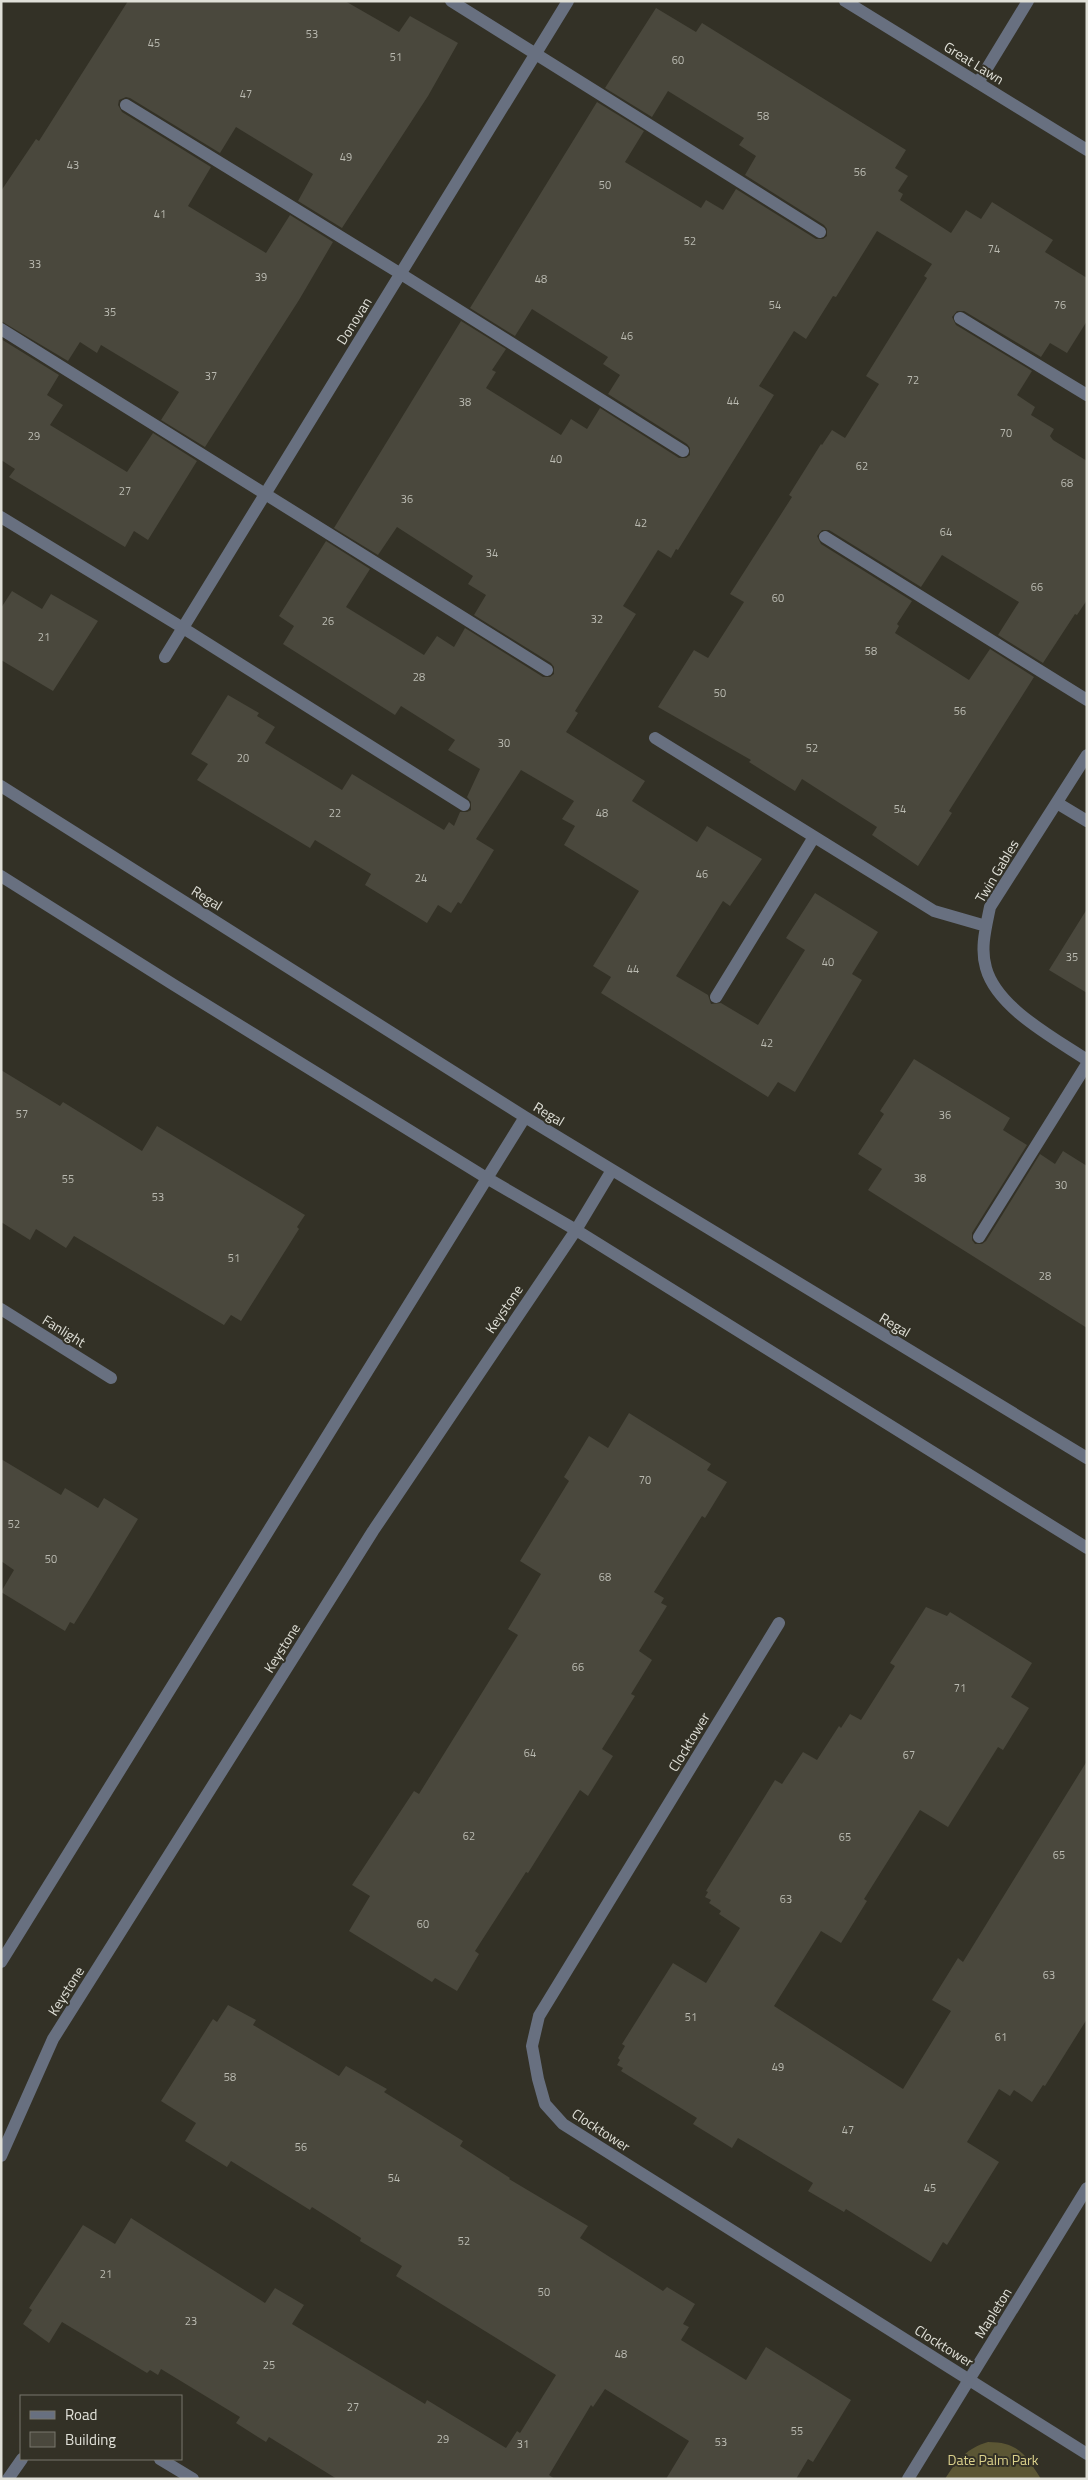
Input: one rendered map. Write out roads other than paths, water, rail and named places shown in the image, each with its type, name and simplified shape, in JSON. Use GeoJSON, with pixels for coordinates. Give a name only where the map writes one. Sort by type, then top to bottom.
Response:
{"type":"FeatureCollection","features":[{"type":"Feature","properties":{"kind":"street"},"geometry":{"type":"LineString","coordinates":[[451,1],[820,232]]}},
{"type":"Feature","properties":{"kind":"street","name":"Donovan"},"geometry":{"type":"LineString","coordinates":[[165,657],[568,1]]}},
{"type":"Feature","properties":{"kind":"street","name":"Great Lawn"},"geometry":{"type":"LineString","coordinates":[[845,1],[1087,150]]}},
{"type":"Feature","properties":{"kind":"street"},"geometry":{"type":"LineString","coordinates":[[978,83],[1028,1]]}},
{"type":"Feature","properties":{"kind":"street"},"geometry":{"type":"LineString","coordinates":[[126,105],[401,274],[683,451]]}},
{"type":"Feature","properties":{"kind":"street"},"geometry":{"type":"LineString","coordinates":[[960,318],[1087,395]]}},
{"type":"Feature","properties":{"kind":"street"},"geometry":{"type":"LineString","coordinates":[[1,329],[547,670]]}},
{"type":"Feature","properties":{"kind":"street"},"geometry":{"type":"LineString","coordinates":[[1,517],[183,628],[464,805]]}},
{"type":"Feature","properties":{"kind":"street"},"geometry":{"type":"LineString","coordinates":[[825,537],[1087,700]]}},
{"type":"Feature","properties":{"kind":"street"},"geometry":{"type":"LineString","coordinates":[[655,738],[934,911],[986,926]]}},
{"type":"Feature","properties":{"kind":"street","name":"Twin Gables"},"geometry":{"type":"LineString","coordinates":[[1087,755],[990,907],[983,935],[986,968],[1001,994],[1024,1019],[1087,1060]]}},
{"type":"Feature","properties":{"kind":"street","name":"Regal"},"geometry":{"type":"LineString","coordinates":[[1,786],[524,1117],[1087,1458]]}},
{"type":"Feature","properties":{"kind":"street"},"geometry":{"type":"LineString","coordinates":[[1057,803],[1087,821]]}},
{"type":"Feature","properties":{"kind":"street"},"geometry":{"type":"LineString","coordinates":[[716,997],[814,837]]}},
{"type":"Feature","properties":{"kind":"street"},"geometry":{"type":"LineString","coordinates":[[1,876],[485,1177],[576,1230],[1087,1548]]}},
{"type":"Feature","properties":{"kind":"street"},"geometry":{"type":"LineString","coordinates":[[979,1237],[1087,1064]]}},
{"type":"Feature","properties":{"kind":"street"},"geometry":{"type":"LineString","coordinates":[[1,1962],[485,1177],[524,1117]]}},
{"type":"Feature","properties":{"kind":"street","name":"Keystone"},"geometry":{"type":"LineString","coordinates":[[1,2156],[53,2039],[373,1531],[576,1230],[612,1170]]}},
{"type":"Feature","properties":{"kind":"street","name":"Fanlight"},"geometry":{"type":"LineString","coordinates":[[1,1309],[111,1378]]}},
{"type":"Feature","properties":{"kind":"street","name":"Clocktower"},"geometry":{"type":"LineString","coordinates":[[779,1623],[539,2016],[532,2046],[544,2104],[563,2124],[1087,2454]]}},
{"type":"Feature","properties":{"kind":"street","name":"Mapleton"},"geometry":{"type":"LineString","coordinates":[[908,2479],[1087,2188]]}},
{"type":"Feature","properties":{"kind":"street"},"geometry":{"type":"LineString","coordinates":[[8,2479],[21,2460]]}},
{"type":"Feature","properties":{"kind":"street"},"geometry":{"type":"LineString","coordinates":[[162,2460],[192,2479]]}},
{"type":"Feature","properties":{"kind":"park label","name":"Date Palm Park"},"geometry":{"type":"Point","coordinates":[993,2460]}}]}
